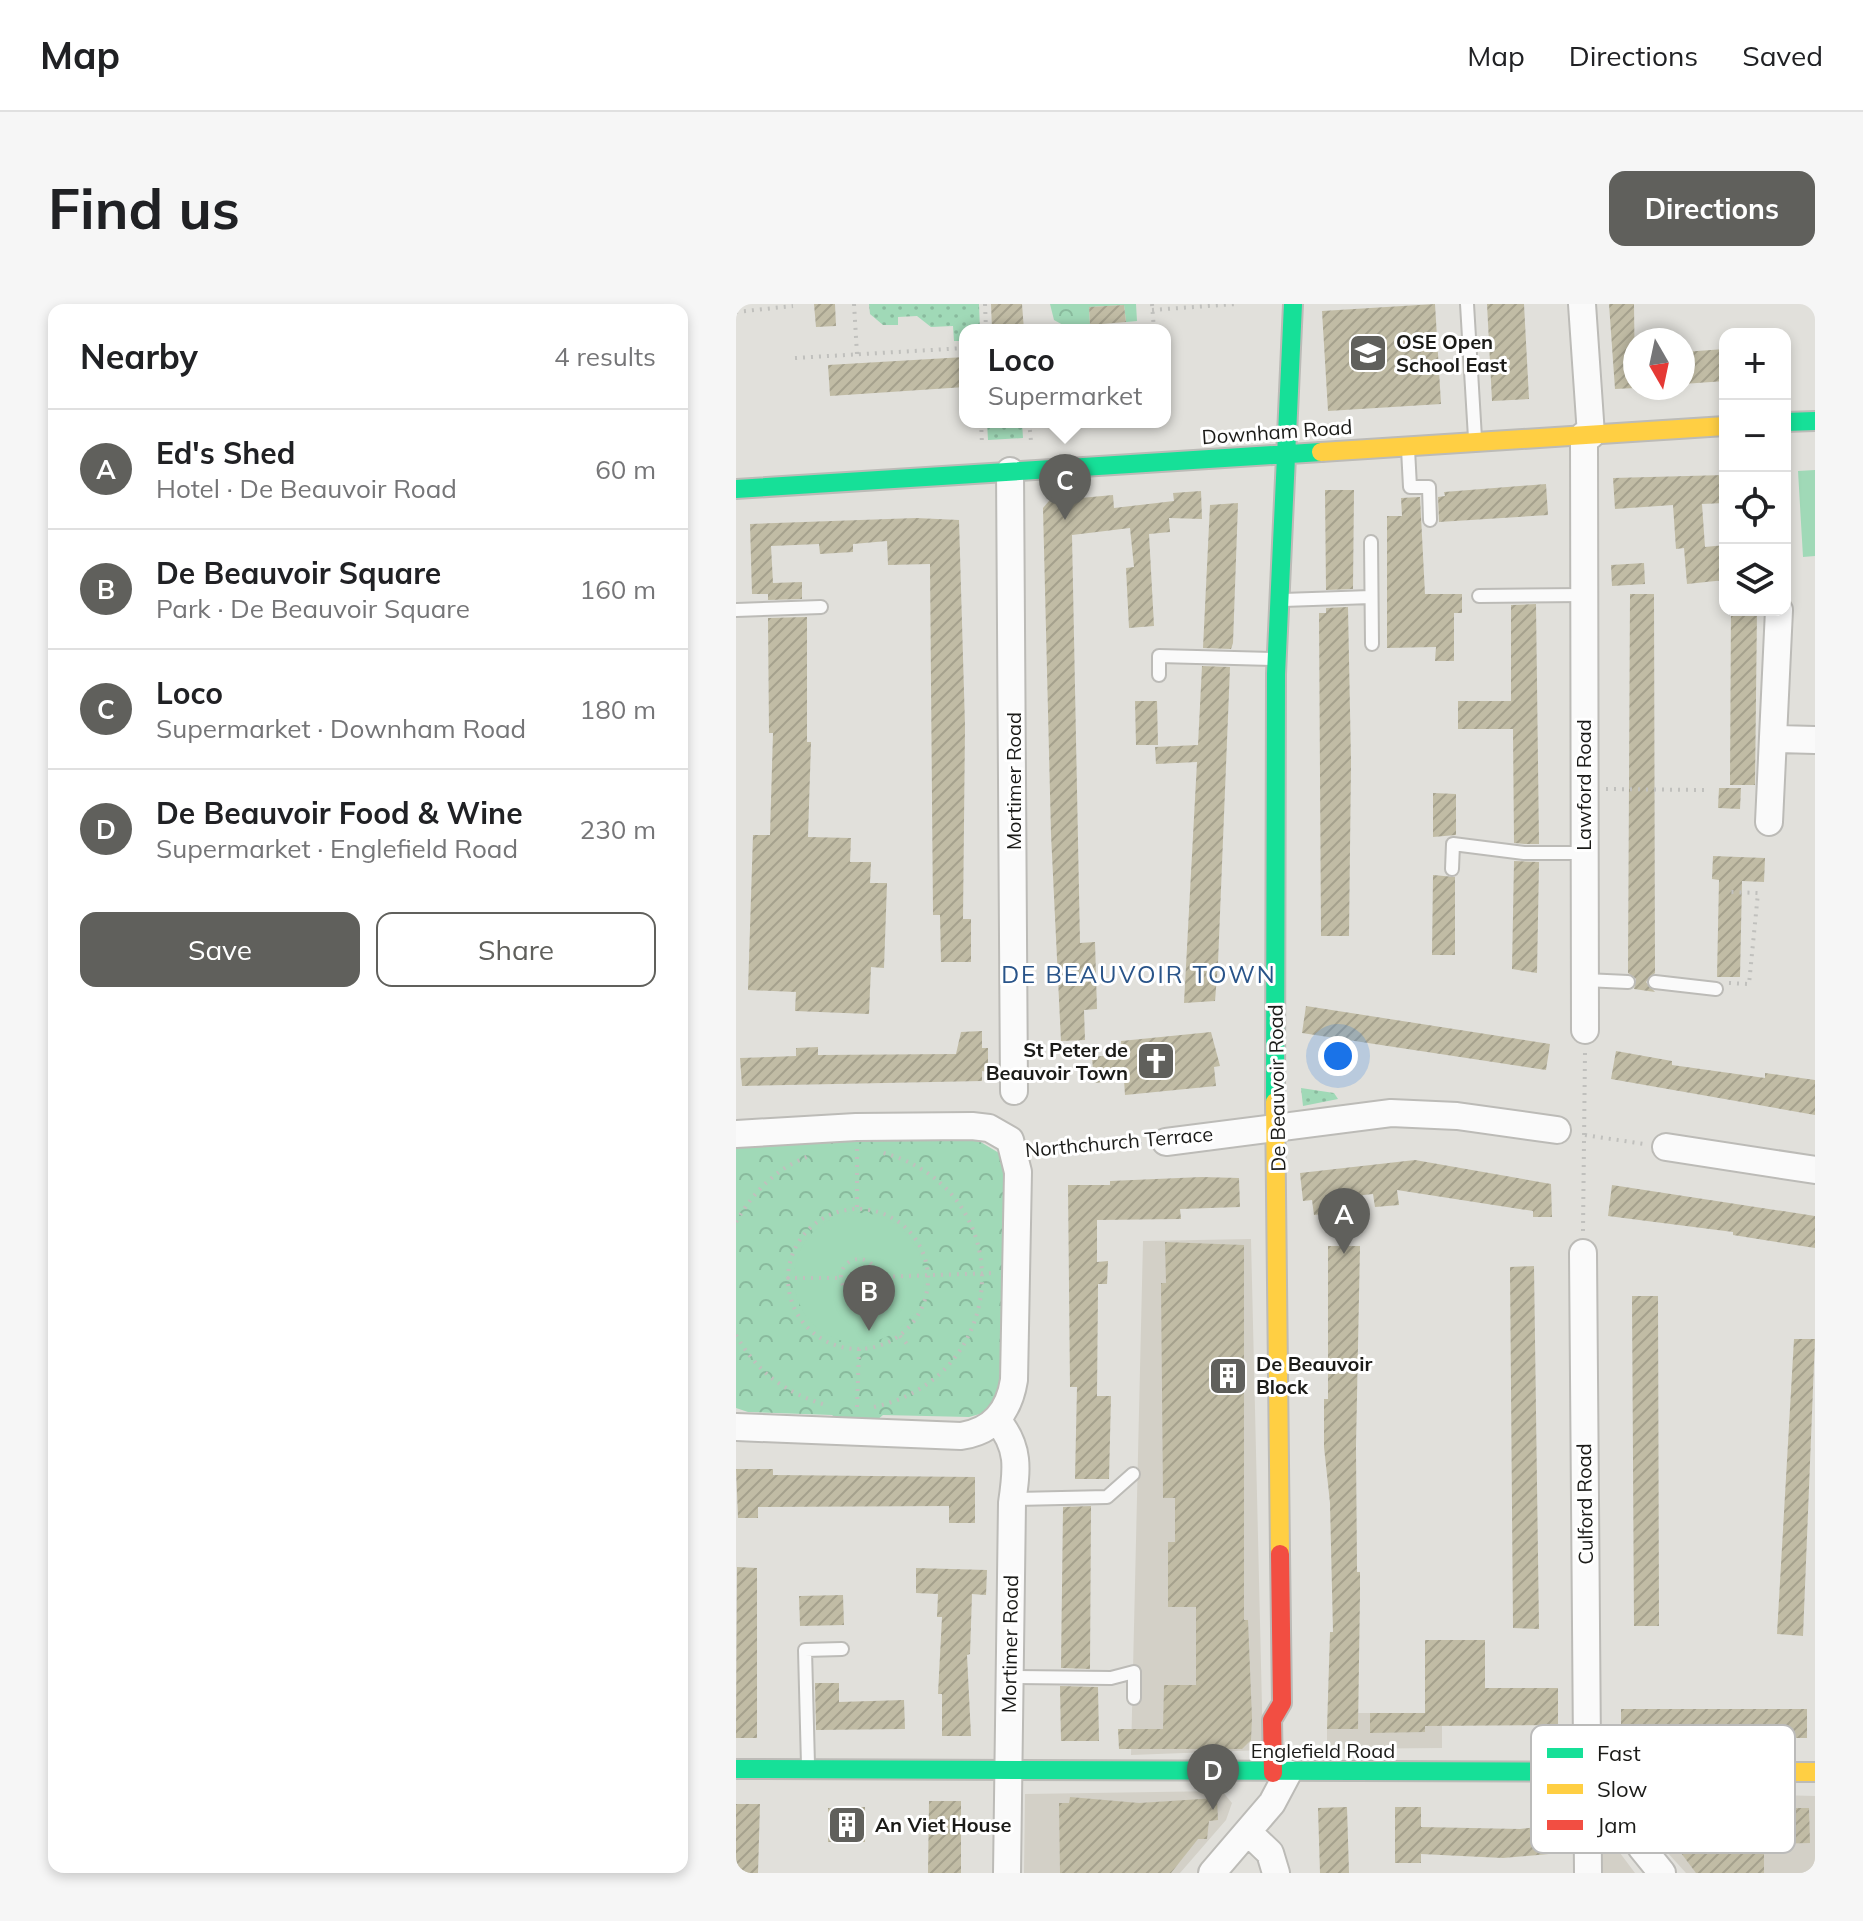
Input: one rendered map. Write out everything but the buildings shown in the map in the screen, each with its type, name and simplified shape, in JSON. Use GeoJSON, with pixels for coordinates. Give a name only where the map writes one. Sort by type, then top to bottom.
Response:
{"type":"FeatureCollection","features":[{"type":"Feature","properties":{"kind":"street","name":"De Beauvoir Road"},"geometry":{"type":"LineString","coordinates":[[1272,1773],[1272,1720],[1282,1703],[1276,1127],[1278,659],[1293,304]]}},
{"type":"Feature","properties":{"kind":"street","name":"Lawford Road"},"geometry":{"type":"LineString","coordinates":[[1582,304],[1587,435],[1584,595],[1585,1030]]}},
{"type":"Feature","properties":{"kind":"street"},"geometry":{"type":"LineString","coordinates":[[1791,422],[1815,421]]}},
{"type":"Feature","properties":{"kind":"street","name":"Downham Road"},"geometry":{"type":"LineString","coordinates":[[736,489],[1719,426]]}},
{"type":"Feature","properties":{"kind":"street","name":"Mortimer Road"},"geometry":{"type":"LineString","coordinates":[[1010,471],[1014,1091]]}},
{"type":"Feature","properties":{"kind":"street"},"geometry":{"type":"LineString","coordinates":[[1769,822],[1779,616]]}},
{"type":"Feature","properties":{"kind":"street"},"geometry":{"type":"LineString","coordinates":[[1773,739],[1815,740]]}},
{"type":"Feature","properties":{"kind":"street","name":"Northchurch Terrace"},"geometry":{"type":"LineString","coordinates":[[1166,1142],[1391,1113],[1457,1116],[1557,1130]]}},
{"type":"Feature","properties":{"kind":"street"},"geometry":{"type":"LineString","coordinates":[[736,1134],[856,1127],[972,1126],[1001,1133],[1015,1151],[1018,1172],[1014,1380],[1007,1407],[997,1420],[982,1431],[961,1436],[736,1427]]}},
{"type":"Feature","properties":{"kind":"street"},"geometry":{"type":"LineString","coordinates":[[1666,1147],[1815,1170]]}},
{"type":"Feature","properties":{"kind":"street","name":"Culford Road"},"geometry":{"type":"LineString","coordinates":[[1583,1253],[1588,1725]]}},
{"type":"Feature","properties":{"kind":"street","name":"Mortimer Road"},"geometry":{"type":"LineString","coordinates":[[997,1420],[1015,1448],[1017,1462],[1013,1499],[1007,1873]]}},
{"type":"Feature","properties":{"kind":"street","name":"Englefield Road"},"geometry":{"type":"LineString","coordinates":[[736,1769],[950,1768],[1009,1772],[1272,1773],[1531,1771]]}},
{"type":"Feature","properties":{"kind":"street","name":"Englefield Road"},"geometry":{"type":"LineString","coordinates":[[1795,1772],[1815,1772]]}},
{"type":"Feature","properties":{"kind":"street"},"geometry":{"type":"LineString","coordinates":[[1212,1873],[1272,1803],[1272,1773]]}},
{"type":"Feature","properties":{"kind":"street"},"geometry":{"type":"LineString","coordinates":[[1248,1832],[1270,1853],[1276,1873]]}},
{"type":"Feature","properties":{"kind":"street"},"geometry":{"type":"LineString","coordinates":[[1646,1853],[1662,1873]]}},
{"type":"Feature","properties":{"kind":"lane"},"geometry":{"type":"LineString","coordinates":[[1467,304],[1475,442]]}},
{"type":"Feature","properties":{"kind":"lane"},"geometry":{"type":"LineString","coordinates":[[1408,446],[1410,487],[1429,487],[1430,520]]}},
{"type":"Feature","properties":{"kind":"lane"},"geometry":{"type":"LineString","coordinates":[[1371,542],[1372,644]]}},
{"type":"Feature","properties":{"kind":"lane"},"geometry":{"type":"LineString","coordinates":[[1479,596],[1584,595]]}},
{"type":"Feature","properties":{"kind":"lane"},"geometry":{"type":"LineString","coordinates":[[1280,600],[1371,597]]}},
{"type":"Feature","properties":{"kind":"lane"},"geometry":{"type":"LineString","coordinates":[[736,610],[821,607]]}},
{"type":"Feature","properties":{"kind":"lane"},"geometry":{"type":"LineString","coordinates":[[1159,675],[1159,656],[1278,659]]}},
{"type":"Feature","properties":{"kind":"lane"},"geometry":{"type":"LineString","coordinates":[[1452,869],[1453,844],[1524,853],[1585,853]]}},
{"type":"Feature","properties":{"kind":"lane"},"geometry":{"type":"LineString","coordinates":[[1585,980],[1628,982]]}},
{"type":"Feature","properties":{"kind":"lane"},"geometry":{"type":"LineString","coordinates":[[1655,982],[1716,989]]}},
{"type":"Feature","properties":{"kind":"lane"},"geometry":{"type":"LineString","coordinates":[[1013,1499],[1107,1497],[1133,1474]]}},
{"type":"Feature","properties":{"kind":"lane"},"geometry":{"type":"LineString","coordinates":[[808,1768],[805,1650],[842,1649]]}},
{"type":"Feature","properties":{"kind":"lane"},"geometry":{"type":"LineString","coordinates":[[1010,1677],[1111,1678],[1134,1672],[1134,1698]]}},
{"type":"Feature","properties":{"kind":"path"},"geometry":{"type":"LineString","coordinates":[[854,304],[857,354]]}},
{"type":"Feature","properties":{"kind":"path"},"geometry":{"type":"LineString","coordinates":[[985,304],[986,324]]}},
{"type":"Feature","properties":{"kind":"path"},"geometry":{"type":"LineString","coordinates":[[1152,307],[1236,304]]}},
{"type":"Feature","properties":{"kind":"path"},"geometry":{"type":"LineString","coordinates":[[736,312],[793,306]]}},
{"type":"Feature","properties":{"kind":"path"},"geometry":{"type":"LineString","coordinates":[[795,358],[959,348]]}},
{"type":"Feature","properties":{"kind":"path"},"geometry":{"type":"LineString","coordinates":[[981,428],[982,445]]}},
{"type":"Feature","properties":{"kind":"path"},"geometry":{"type":"LineString","coordinates":[[1030,428],[1031,442],[1045,442]]}},
{"type":"Feature","properties":{"kind":"path"},"geometry":{"type":"LineString","coordinates":[[1584,789],[1704,790]]}},
{"type":"Feature","properties":{"kind":"path"},"geometry":{"type":"LineString","coordinates":[[1716,989],[1723,982],[1749,984],[1758,893],[1731,892]]}},
{"type":"Feature","properties":{"kind":"path"},"geometry":{"type":"LineString","coordinates":[[1583,1253],[1585,1030]]}},
{"type":"Feature","properties":{"kind":"path"},"geometry":{"type":"LineString","coordinates":[[1585,1135],[1666,1147]]}},
{"type":"Feature","properties":{"kind":"path","name":"Northchurch Terrace"},"geometry":{"type":"LineString","coordinates":[[1015,1151],[1166,1142]]}},
{"type":"Feature","properties":{"kind":"path"},"geometry":{"type":"LineString","coordinates":[[857,1149],[866,1150]]}},
{"type":"Feature","properties":{"kind":"path"},"geometry":{"type":"LineString","coordinates":[[842,1408],[871,1407],[898,1400],[938,1377],[966,1341],[982,1294],[984,1273],[978,1243],[968,1218],[953,1195],[917,1165],[875,1151]]}},
{"type":"Feature","properties":{"kind":"path"},"geometry":{"type":"LineString","coordinates":[[736,1222],[765,1183],[790,1165],[816,1154]]}},
{"type":"Feature","properties":{"kind":"path"},"geometry":{"type":"LineString","coordinates":[[856,1156],[857,1208]]}},
{"type":"Feature","properties":{"kind":"path"},"geometry":{"type":"LineString","coordinates":[[857,1208],[878,1211],[906,1228],[924,1255],[929,1276],[922,1309],[900,1336],[880,1345],[859,1349],[823,1340],[808,1329],[789,1297],[787,1278],[791,1257],[801,1237],[816,1222],[835,1212],[857,1208]]}},
{"type":"Feature","properties":{"kind":"path"},"geometry":{"type":"LineString","coordinates":[[858,1259],[873,1266],[877,1277],[873,1288],[862,1295],[850,1293],[841,1278],[848,1263],[858,1259]]}},
{"type":"Feature","properties":{"kind":"path"},"geometry":{"type":"LineString","coordinates":[[877,1277],[977,1274]]}},
{"type":"Feature","properties":{"kind":"path"},"geometry":{"type":"LineString","coordinates":[[787,1278],[841,1278]]}},
{"type":"Feature","properties":{"kind":"path"},"geometry":{"type":"LineString","coordinates":[[736,1335],[757,1366],[784,1389],[833,1407]]}},
{"type":"Feature","properties":{"kind":"path"},"geometry":{"type":"LineString","coordinates":[[900,1336],[907,1344]]}},
{"type":"Feature","properties":{"kind":"path"},"geometry":{"type":"LineString","coordinates":[[857,1401],[859,1349]]}},
{"type":"Feature","properties":{"kind":"shaded area"},"geometry":{"type":"Polygon","coordinates":[[[1251,1239],[1263,1750],[1131,1755],[1143,1241],[1251,1239]]]}},
{"type":"Feature","properties":{"kind":"shaded area"},"geometry":{"type":"Polygon","coordinates":[[[1425,1640],[1485,1640],[1485,1666],[1442,1666],[1442,1748],[1327,1749],[1327,1729],[1357,1729],[1358,1713],[1425,1713],[1425,1640]]]}},
{"type":"Feature","properties":{"kind":"shaded area"},"geometry":{"type":"Polygon","coordinates":[[[1222,1791],[1232,1803],[1226,1820],[1180,1873],[1024,1873],[1025,1794],[1222,1791]]]}},
{"type":"Feature","properties":{"kind":"shaded area"},"geometry":{"type":"Polygon","coordinates":[[[1795,1795],[1815,1796],[1815,1873],[1686,1873],[1668,1853],[1795,1853],[1795,1795]]]}},
{"type":"Feature","properties":{"kind":"shaded area"},"geometry":{"type":"Polygon","coordinates":[[[1620,1853],[1635,1873],[1600,1873],[1599,1854],[1620,1853]]]}},
{"type":"Feature","properties":{"kind":"green space"},"geometry":{"type":"Polygon","coordinates":[[[869,304],[979,304],[980,324],[959,324],[959,341],[954,341],[953,326],[931,327],[917,316],[898,317],[898,325],[883,325],[870,314],[869,304]]]}},
{"type":"Feature","properties":{"kind":"green space"},"geometry":{"type":"Polygon","coordinates":[[[1050,304],[1136,304],[1137,321],[1126,322],[1124,305],[1089,307],[1090,324],[1061,324],[1054,320],[1050,304]]]}},
{"type":"Feature","properties":{"kind":"green space"},"geometry":{"type":"Polygon","coordinates":[[[987,428],[1022,428],[1023,438],[988,440],[987,428]]]}},
{"type":"Feature","properties":{"kind":"green space"},"geometry":{"type":"Polygon","coordinates":[[[1815,470],[1815,556],[1803,557],[1798,471],[1815,470]]]}},
{"type":"Feature","properties":{"kind":"green space"},"geometry":{"type":"Polygon","coordinates":[[[1301,1088],[1334,1093],[1338,1099],[1303,1106],[1301,1088]]]}},
{"type":"Feature","properties":{"kind":"green space"},"geometry":{"type":"Polygon","coordinates":[[[839,1138],[974,1138],[999,1153],[1005,1172],[1002,1388],[987,1412],[969,1417],[883,1415],[877,1420],[838,1420],[832,1415],[748,1412],[736,1408],[736,1149],[748,1145],[837,1142],[839,1138]]]}},
{"type":"Feature","properties":{"kind":"green space"},"geometry":{"type":"Polygon","coordinates":[[[859,1213],[884,1218],[905,1232],[919,1253],[924,1278],[919,1303],[905,1324],[884,1338],[859,1343],[834,1338],[813,1324],[799,1303],[794,1278],[799,1253],[813,1232],[834,1218],[859,1213]]]}},
{"type":"Feature","properties":{"kind":"traffic: fast"},"geometry":{"type":"LineString","coordinates":[[1275,1102],[1276,674],[1293,304]]}},
{"type":"Feature","properties":{"kind":"traffic: fast"},"geometry":{"type":"LineString","coordinates":[[1791,422],[1815,421]]}},
{"type":"Feature","properties":{"kind":"traffic: fast"},"geometry":{"type":"LineString","coordinates":[[736,489],[1321,452]]}},
{"type":"Feature","properties":{"kind":"traffic: fast"},"geometry":{"type":"LineString","coordinates":[[736,1769],[1531,1772]]}},
{"type":"Feature","properties":{"kind":"traffic: slow"},"geometry":{"type":"LineString","coordinates":[[1321,452],[1719,426]]}},
{"type":"Feature","properties":{"kind":"traffic: slow"},"geometry":{"type":"LineString","coordinates":[[1275,1102],[1280,1554]]}},
{"type":"Feature","properties":{"kind":"traffic: slow"},"geometry":{"type":"LineString","coordinates":[[1795,1772],[1815,1772]]}},
{"type":"Feature","properties":{"kind":"traffic: jam"},"geometry":{"type":"LineString","coordinates":[[1273,1773],[1272,1720],[1282,1703],[1280,1554]]}},
{"type":"Feature","properties":{"kind":"place","name":"OSE Open School East"},"geometry":{"type":"Point","coordinates":[1368,353]}},
{"type":"Feature","properties":{"kind":"place","name":"Loco"},"geometry":{"type":"Point","coordinates":[1065,520]}},
{"type":"Feature","properties":{"kind":"place","name":"St Peter de Beauvoir Town"},"geometry":{"type":"Point","coordinates":[1156,1061]}},
{"type":"Feature","properties":{"kind":"place","name":"Ed's Shed"},"geometry":{"type":"Point","coordinates":[1344,1254]}},
{"type":"Feature","properties":{"kind":"place","name":"De Beauvoir Square"},"geometry":{"type":"Point","coordinates":[869,1331]}},
{"type":"Feature","properties":{"kind":"place","name":"De Beauvoir Block"},"geometry":{"type":"Point","coordinates":[1228,1376]}},
{"type":"Feature","properties":{"kind":"place","name":"De Beauvoir Food & Wine"},"geometry":{"type":"Point","coordinates":[1213,1810]}},
{"type":"Feature","properties":{"kind":"place","name":"An Viet House"},"geometry":{"type":"Point","coordinates":[847,1825]}},
{"type":"Feature","properties":{"kind":"district","name":"DE BEAUVOIR TOWN"},"geometry":{"type":"Point","coordinates":[1139,975]}}]}
